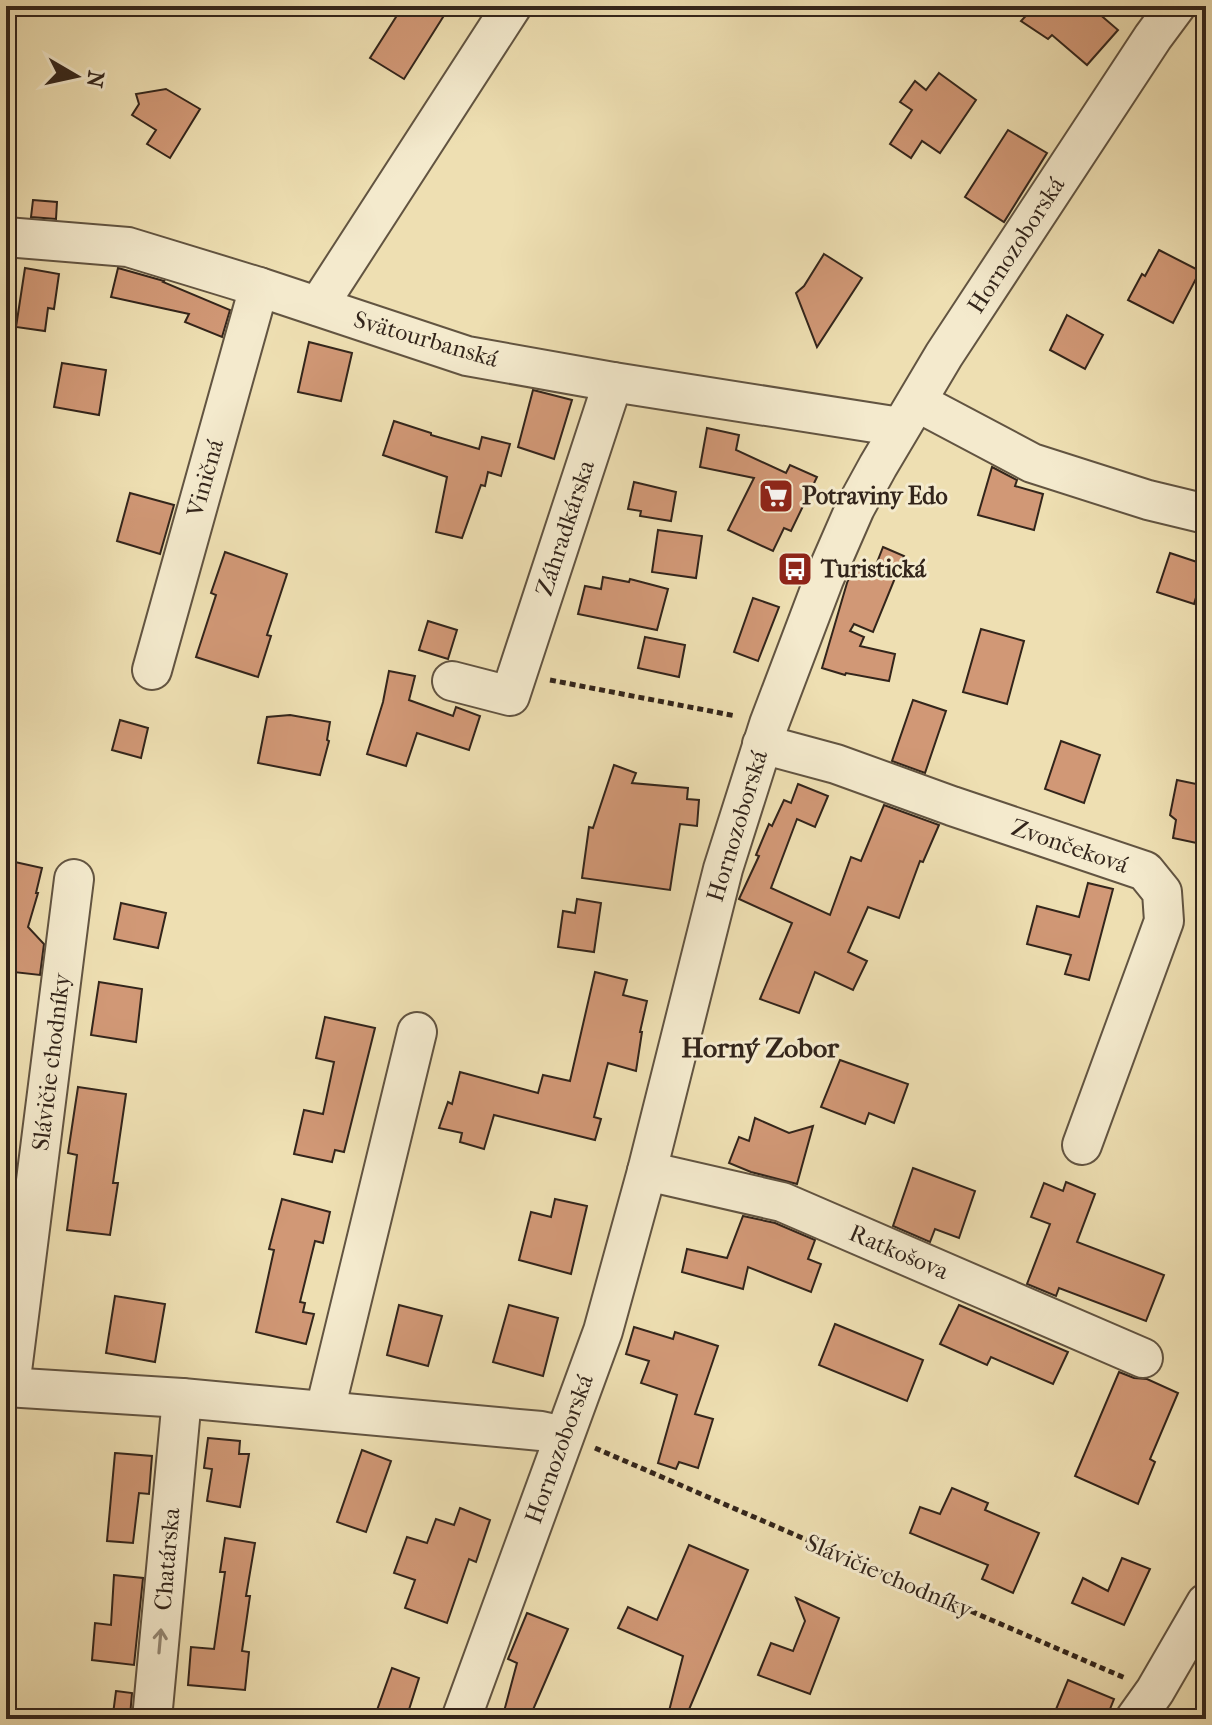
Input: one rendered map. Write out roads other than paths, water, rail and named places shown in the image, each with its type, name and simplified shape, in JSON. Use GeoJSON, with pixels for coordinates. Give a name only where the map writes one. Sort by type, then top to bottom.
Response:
{"type":"FeatureCollection","features":[{"type":"Feature","properties":{"kind":"street"},"geometry":{"type":"LineString","coordinates":[[318,306],[512,6]]}},
{"type":"Feature","properties":{"kind":"street","name":"Hornozoborská"},"geometry":{"type":"LineString","coordinates":[[461,1719],[603,1331],[723,869],[750,730],[855,508],[909,414],[944,355],[1176,6]]}},
{"type":"Feature","properties":{"kind":"street","name":"Svätourbanská"},"geometry":{"type":"LineString","coordinates":[[6,237],[128,247],[467,356],[613,382],[909,414]]}},
{"type":"Feature","properties":{"kind":"street","name":"Viničná"},"geometry":{"type":"LineString","coordinates":[[152,670],[259,287]]}},
{"type":"Feature","properties":{"kind":"street","name":"Záhradkárska"},"geometry":{"type":"LineString","coordinates":[[452,681],[510,696],[613,382]]}},
{"type":"Feature","properties":{"kind":"street"},"geometry":{"type":"LineString","coordinates":[[909,414],[1032,463],[1148,500],[1206,514]]}},
{"type":"Feature","properties":{"kind":"street","name":"Zvončeková"},"geometry":{"type":"LineString","coordinates":[[750,730],[952,806],[1145,871],[1162,892],[1164,921],[1082,1145]]}},
{"type":"Feature","properties":{"kind":"street","name":"Slávičie chodníky"},"geometry":{"type":"LineString","coordinates":[[74,879],[8,1387],[325,1410],[541,1431],[564,1436]]}},
{"type":"Feature","properties":{"kind":"street"},"geometry":{"type":"LineString","coordinates":[[325,1410],[417,1032]]}},
{"type":"Feature","properties":{"kind":"street","name":"Ratkošova"},"geometry":{"type":"LineString","coordinates":[[647,1171],[782,1202],[1143,1358]]}},
{"type":"Feature","properties":{"kind":"street","name":"Chatárska"},"geometry":{"type":"LineString","coordinates":[[152,1719],[182,1398]]}},
{"type":"Feature","properties":{"kind":"street"},"geometry":{"type":"LineString","coordinates":[[1145,1705],[1206,1603]]}},
{"type":"Feature","properties":{"kind":"place","name":"Potraviny Edo"},"geometry":{"type":"Point","coordinates":[776,496]}},
{"type":"Feature","properties":{"kind":"place","name":"Turistická"},"geometry":{"type":"Point","coordinates":[795,569]}},
{"type":"Feature","properties":{"kind":"district","name":"Horný Zobor"},"geometry":{"type":"Point","coordinates":[760,1047]}}]}
